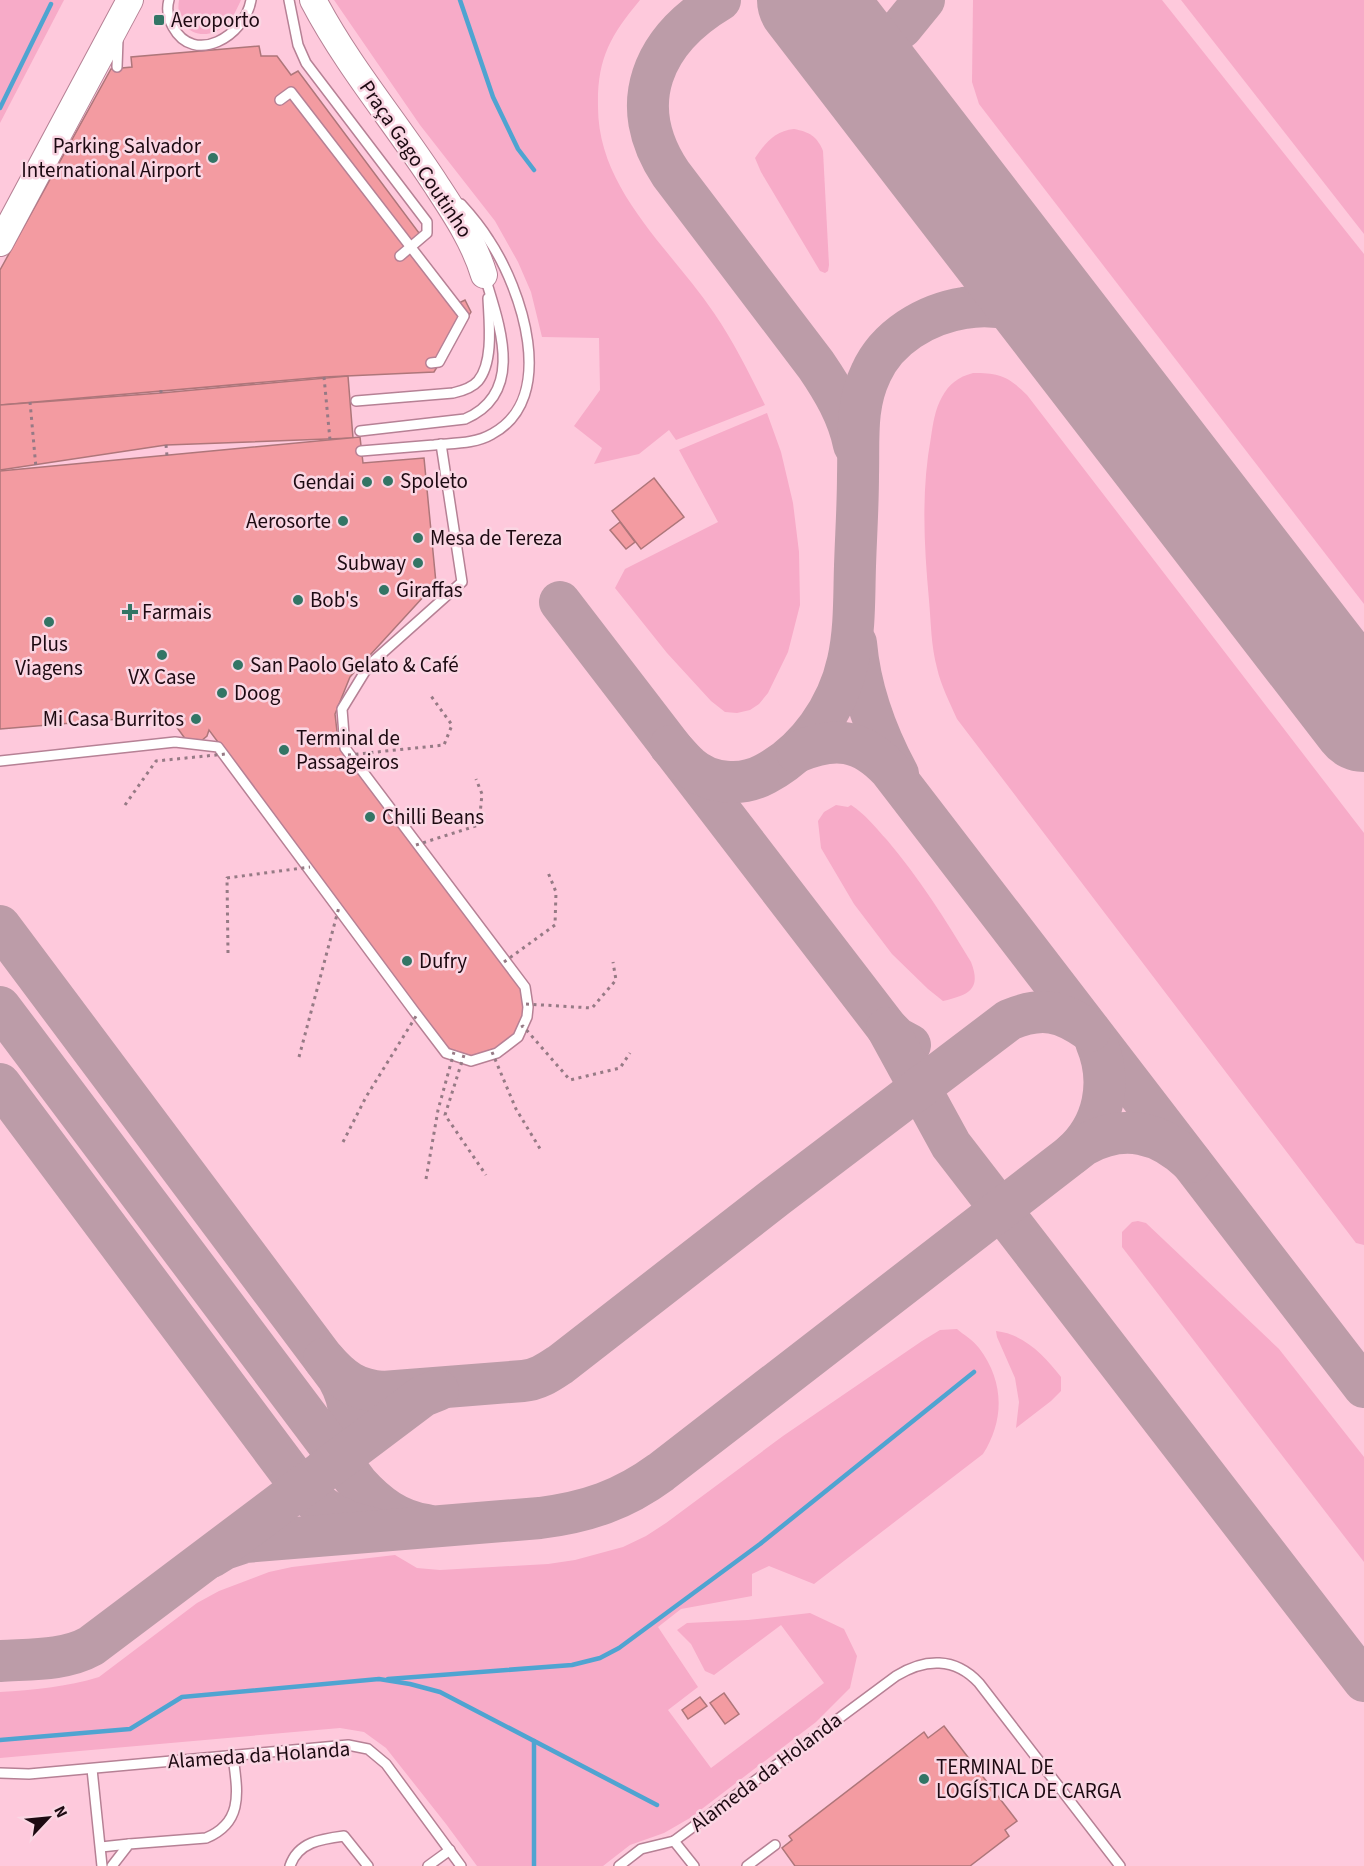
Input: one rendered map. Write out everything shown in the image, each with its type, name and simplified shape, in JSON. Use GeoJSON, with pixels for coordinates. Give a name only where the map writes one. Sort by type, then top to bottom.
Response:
{"type":"FeatureCollection","features":[{"type":"Feature","properties":{"kind":"main road","name":"Praça Gago Coutinho"},"geometry":{"type":"LineString","coordinates":[[313,0],[346,57],[413,149],[464,227],[474,245],[484,274]]}},
{"type":"Feature","properties":{"kind":"main road"},"geometry":{"type":"LineString","coordinates":[[0,243],[124,11]]}},
{"type":"Feature","properties":{"kind":"lane"},"geometry":{"type":"LineString","coordinates":[[169,0],[167,12],[176,33],[188,42],[205,45],[215,43],[232,34],[246,17],[251,0]]}},
{"type":"Feature","properties":{"kind":"lane"},"geometry":{"type":"LineString","coordinates":[[289,0],[301,55],[427,222],[427,233],[400,256]]}},
{"type":"Feature","properties":{"kind":"lane"},"geometry":{"type":"LineString","coordinates":[[117,67],[124,11]]}},
{"type":"Feature","properties":{"kind":"lane"},"geometry":{"type":"LineString","coordinates":[[280,100],[291,92],[464,316],[439,362],[431,363]]}},
{"type":"Feature","properties":{"kind":"lane"},"geometry":{"type":"LineString","coordinates":[[367,142],[369,157]]}},
{"type":"Feature","properties":{"kind":"lane"},"geometry":{"type":"LineString","coordinates":[[361,451],[483,438],[502,428],[517,411],[529,377],[527,340],[518,302],[490,241],[475,220],[413,149]]}},
{"type":"Feature","properties":{"kind":"lane"},"geometry":{"type":"LineString","coordinates":[[360,431],[465,419],[477,414],[495,395],[501,380],[503,347],[500,327],[484,274]]}},
{"type":"Feature","properties":{"kind":"lane","name":"Praça Gago Coutinho"},"geometry":{"type":"LineString","coordinates":[[356,401],[453,393],[464,390],[479,380],[487,361],[489,348],[484,274]]}},
{"type":"Feature","properties":{"kind":"lane"},"geometry":{"type":"LineString","coordinates":[[0,761],[175,742],[218,747],[447,1053],[459,1055],[471,1061],[492,1053],[518,1037],[527,1017],[525,987],[345,748],[342,710],[369,666],[462,582],[441,444]]}},
{"type":"Feature","properties":{"kind":"lane","name":"Alameda da Holanda"},"geometry":{"type":"LineString","coordinates":[[619,1866],[641,1850],[674,1841],[908,1668],[942,1663],[970,1673],[1120,1866]]}},
{"type":"Feature","properties":{"kind":"lane","name":"Alameda da Holanda"},"geometry":{"type":"LineString","coordinates":[[0,1773],[29,1774],[357,1746],[368,1749],[386,1764],[461,1866]]}},
{"type":"Feature","properties":{"kind":"lane"},"geometry":{"type":"LineString","coordinates":[[101,1847],[195,1840],[217,1833],[233,1815],[237,1797],[233,1756]]}},
{"type":"Feature","properties":{"kind":"lane"},"geometry":{"type":"LineString","coordinates":[[92,1768],[102,1866]]}},
{"type":"Feature","properties":{"kind":"lane"},"geometry":{"type":"LineString","coordinates":[[290,1866],[294,1856],[317,1839],[344,1836],[368,1866]]}},
{"type":"Feature","properties":{"kind":"lane"},"geometry":{"type":"LineString","coordinates":[[674,1841],[694,1866]]}},
{"type":"Feature","properties":{"kind":"lane"},"geometry":{"type":"LineString","coordinates":[[112,1866],[129,1844]]}},
{"type":"Feature","properties":{"kind":"lane"},"geometry":{"type":"LineString","coordinates":[[747,1866],[775,1845]]}},
{"type":"Feature","properties":{"kind":"lane"},"geometry":{"type":"LineString","coordinates":[[428,1866],[450,1850]]}},
{"type":"Feature","properties":{"kind":"path"},"geometry":{"type":"LineString","coordinates":[[324,377],[330,440]]}},
{"type":"Feature","properties":{"kind":"path"},"geometry":{"type":"LineString","coordinates":[[30,402],[36,468]]}},
{"type":"Feature","properties":{"kind":"path"},"geometry":{"type":"LineString","coordinates":[[166,445],[167,456]]}},
{"type":"Feature","properties":{"kind":"path"},"geometry":{"type":"LineString","coordinates":[[348,755],[444,745],[452,725],[431,696]]}},
{"type":"Feature","properties":{"kind":"path"},"geometry":{"type":"LineString","coordinates":[[125,805],[156,761],[226,754]]}},
{"type":"Feature","properties":{"kind":"path"},"geometry":{"type":"LineString","coordinates":[[416,845],[479,825],[482,794],[476,779]]}},
{"type":"Feature","properties":{"kind":"path"},"geometry":{"type":"LineString","coordinates":[[228,953],[227,878],[310,867]]}},
{"type":"Feature","properties":{"kind":"path"},"geometry":{"type":"LineString","coordinates":[[505,962],[555,925],[556,892],[548,870]]}},
{"type":"Feature","properties":{"kind":"path"},"geometry":{"type":"LineString","coordinates":[[299,1057],[339,907]]}},
{"type":"Feature","properties":{"kind":"path"},"geometry":{"type":"LineString","coordinates":[[527,1004],[592,1008],[616,980],[613,962]]}},
{"type":"Feature","properties":{"kind":"path"},"geometry":{"type":"LineString","coordinates":[[343,1142],[366,1097],[417,1014]]}},
{"type":"Feature","properties":{"kind":"path"},"geometry":{"type":"LineString","coordinates":[[522,1026],[570,1080],[620,1068],[630,1053]]}},
{"type":"Feature","properties":{"kind":"path"},"geometry":{"type":"LineString","coordinates":[[492,1053],[516,1109],[542,1152]]}},
{"type":"Feature","properties":{"kind":"path"},"geometry":{"type":"LineString","coordinates":[[459,1055],[445,1115],[486,1174]]}},
{"type":"Feature","properties":{"kind":"path"},"geometry":{"type":"LineString","coordinates":[[426,1179],[438,1110],[459,1055]]}},
{"type":"Feature","properties":{"kind":"shaded area"},"geometry":{"type":"Polygon","coordinates":[[[0,0],[1364,0],[1364,1866],[0,1866],[0,0]]]}},
{"type":"Feature","properties":{"kind":"shaded area"},"geometry":{"type":"Polygon","coordinates":[[[0,0],[64,0],[0,123],[0,0]]]}},
{"type":"Feature","properties":{"kind":"shaded area"},"geometry":{"type":"Polygon","coordinates":[[[179,0],[241,0],[233,17],[226,25],[217,31],[200,34],[192,31],[181,19],[179,0]]]}},
{"type":"Feature","properties":{"kind":"shaded area"},"geometry":{"type":"Polygon","coordinates":[[[334,0],[640,0],[613,37],[603,62],[598,90],[601,137],[610,165],[623,192],[714,313],[735,346],[765,405],[676,440],[669,430],[639,454],[594,464],[602,448],[574,426],[600,390],[599,338],[542,337],[531,292],[518,262],[495,221],[420,125],[334,0]]]}},
{"type":"Feature","properties":{"kind":"shaded area"},"geometry":{"type":"Polygon","coordinates":[[[973,0],[1162,0],[1364,254],[1364,604],[979,104],[972,82],[973,0]]]}},
{"type":"Feature","properties":{"kind":"shaded area"},"geometry":{"type":"Polygon","coordinates":[[[1181,0],[1364,0],[1364,234],[1181,0]]]}},
{"type":"Feature","properties":{"kind":"shaded area"},"geometry":{"type":"Polygon","coordinates":[[[794,129],[812,136],[823,151],[829,265],[825,273],[820,271],[755,158],[771,138],[781,132],[794,129]]]}},
{"type":"Feature","properties":{"kind":"shaded area"},"geometry":{"type":"Polygon","coordinates":[[[973,373],[1003,377],[1027,395],[1364,833],[1364,1245],[1356,1243],[957,719],[943,688],[932,643],[927,580],[925,498],[928,457],[940,402],[954,382],[973,373]]]}},
{"type":"Feature","properties":{"kind":"shaded area"},"geometry":{"type":"Polygon","coordinates":[[[767,413],[781,452],[793,503],[799,552],[800,605],[788,652],[768,693],[759,704],[750,710],[737,713],[725,712],[711,701],[667,653],[615,588],[625,569],[718,522],[679,450],[767,413]]]}},
{"type":"Feature","properties":{"kind":"shaded area"},"geometry":{"type":"Polygon","coordinates":[[[836,805],[848,807],[851,805],[865,817],[910,869],[971,962],[975,979],[971,990],[943,1001],[892,954],[854,904],[821,848],[818,821],[824,812],[836,805]]]}},
{"type":"Feature","properties":{"kind":"shaded area"},"geometry":{"type":"Polygon","coordinates":[[[1132,1222],[1146,1223],[1279,1349],[1364,1457],[1364,1562],[1122,1247],[1122,1232],[1132,1222]]]}},
{"type":"Feature","properties":{"kind":"shaded area"},"geometry":{"type":"Polygon","coordinates":[[[957,1329],[979,1348],[993,1374],[997,1387],[998,1414],[990,1441],[983,1454],[814,1584],[769,1566],[752,1574],[752,1596],[681,1609],[658,1627],[698,1687],[668,1710],[711,1768],[824,1683],[781,1625],[714,1675],[705,1671],[691,1644],[677,1630],[687,1623],[748,1620],[810,1613],[844,1629],[857,1656],[850,1688],[816,1722],[690,1818],[664,1833],[630,1845],[603,1866],[477,1866],[386,1748],[364,1732],[340,1728],[0,1758],[0,1692],[50,1688],[99,1677],[197,1603],[219,1591],[269,1572],[292,1567],[395,1555],[417,1568],[440,1570],[548,1564],[575,1560],[623,1547],[666,1523],[783,1436],[922,1341],[940,1330],[957,1329]]]}},
{"type":"Feature","properties":{"kind":"shaded area"},"geometry":{"type":"Polygon","coordinates":[[[996,1331],[1025,1341],[1048,1361],[1061,1377],[1061,1391],[1016,1428],[1019,1402],[1015,1378],[996,1331]]]}},
{"type":"Feature","properties":{"kind":"building","name":"Parking Salvador International Airport"},"geometry":{"type":"Polygon","coordinates":[[[259,46],[261,56],[277,56],[291,75],[298,71],[425,241],[415,248],[459,303],[465,300],[471,312],[434,372],[324,377],[0,405],[0,270],[111,69],[132,67],[131,57],[259,46]]]}},
{"type":"Feature","properties":{"kind":"building"},"geometry":{"type":"Polygon","coordinates":[[[348,376],[353,438],[166,445],[0,470],[0,405],[348,376]]]}},
{"type":"Feature","properties":{"kind":"building","name":"Terminal de Passageiros"},"geometry":{"type":"Polygon","coordinates":[[[360,437],[363,463],[424,458],[436,583],[350,677],[335,714],[338,740],[523,986],[526,1004],[518,1032],[501,1047],[477,1057],[454,1052],[442,1043],[209,730],[207,736],[195,746],[189,744],[168,715],[0,729],[0,471],[360,437]]]}},
{"type":"Feature","properties":{"kind":"building"},"geometry":{"type":"Polygon","coordinates":[[[654,478],[684,517],[641,549],[612,511],[654,478]]]}},
{"type":"Feature","properties":{"kind":"building"},"geometry":{"type":"Polygon","coordinates":[[[620,522],[635,542],[626,549],[610,530],[620,522]]]}},
{"type":"Feature","properties":{"kind":"building"},"geometry":{"type":"Polygon","coordinates":[[[724,1693],[739,1714],[725,1724],[710,1703],[724,1693]]]}},
{"type":"Feature","properties":{"kind":"building"},"geometry":{"type":"Polygon","coordinates":[[[700,1697],[707,1706],[688,1719],[682,1710],[700,1697]]]}},
{"type":"Feature","properties":{"kind":"building","name":"TERMINAL DE LOGÍSTICA DE CARGA"},"geometry":{"type":"Polygon","coordinates":[[[944,1726],[1017,1821],[1005,1830],[1009,1836],[970,1866],[795,1866],[782,1848],[792,1840],[789,1836],[924,1732],[928,1738],[944,1726]]]}},
{"type":"Feature","properties":{"kind":"waterway"},"geometry":{"type":"LineString","coordinates":[[460,0],[493,97],[518,149],[534,170]]}},
{"type":"Feature","properties":{"kind":"waterway"},"geometry":{"type":"LineString","coordinates":[[0,108],[51,4]]}},
{"type":"Feature","properties":{"kind":"waterway"},"geometry":{"type":"LineString","coordinates":[[388,1679],[572,1665],[600,1658],[619,1648],[760,1544],[974,1372]]}},
{"type":"Feature","properties":{"kind":"waterway"},"geometry":{"type":"LineString","coordinates":[[0,1740],[130,1729],[182,1697],[379,1679],[440,1692],[657,1805]]}},
{"type":"Feature","properties":{"kind":"waterway"},"geometry":{"type":"LineString","coordinates":[[534,1741],[534,1866]]}},
{"type":"Feature","properties":{"kind":"taxiway"},"geometry":{"type":"LineString","coordinates":[[720,0],[677,34],[663,54],[653,76],[648,99],[649,123],[657,148],[671,174],[822,374],[844,413],[854,445]]}},
{"type":"Feature","properties":{"kind":"taxiway"},"geometry":{"type":"LineString","coordinates":[[798,0],[817,13],[832,28]]}},
{"type":"Feature","properties":{"kind":"taxiway"},"geometry":{"type":"LineString","coordinates":[[858,62],[902,27],[924,0]]}},
{"type":"Feature","properties":{"kind":"taxiway"},"geometry":{"type":"LineString","coordinates":[[670,746],[689,766],[706,777],[726,782],[756,778],[780,765],[807,741],[837,695],[848,661],[854,614],[859,423],[862,398],[878,360],[897,338],[922,322],[950,311],[976,306],[1001,307],[1037,318],[1058,331],[1104,381]]}},
{"type":"Feature","properties":{"kind":"taxiway"},"geometry":{"type":"LineString","coordinates":[[560,602],[887,1028],[897,1038],[910,1045]]}},
{"type":"Feature","properties":{"kind":"taxiway"},"geometry":{"type":"LineString","coordinates":[[856,643],[861,677],[870,710],[898,774]]}},
{"type":"Feature","properties":{"kind":"taxiway"},"geometry":{"type":"LineString","coordinates":[[797,752],[823,744],[847,743],[869,752],[890,770],[1364,1387]]}},
{"type":"Feature","properties":{"kind":"taxiway"},"geometry":{"type":"LineString","coordinates":[[0,926],[338,1378],[348,1403],[349,1426],[341,1448],[325,1469]]}},
{"type":"Feature","properties":{"kind":"taxiway"},"geometry":{"type":"LineString","coordinates":[[0,1007],[358,1484],[373,1499],[397,1516],[427,1525]]}},
{"type":"Feature","properties":{"kind":"taxiway"},"geometry":{"type":"LineString","coordinates":[[324,1359],[350,1383],[365,1389],[383,1392],[523,1381],[548,1373],[1009,1020],[1032,1013],[1051,1013],[1070,1019],[1090,1031]]}},
{"type":"Feature","properties":{"kind":"taxiway"},"geometry":{"type":"LineString","coordinates":[[887,1028],[951,1145],[1364,1681]]}},
{"type":"Feature","properties":{"kind":"taxiway"},"geometry":{"type":"LineString","coordinates":[[1072,1154],[1092,1130],[1102,1103],[1104,1072],[1096,1042]]}},
{"type":"Feature","properties":{"kind":"taxiway"},"geometry":{"type":"LineString","coordinates":[[0,1084],[301,1487],[333,1514],[372,1528]]}},
{"type":"Feature","properties":{"kind":"taxiway"},"geometry":{"type":"LineString","coordinates":[[211,1557],[224,1549],[245,1542],[540,1518],[604,1503],[633,1490],[661,1472],[1084,1145],[1113,1134],[1141,1134],[1167,1144],[1191,1162]]}},
{"type":"Feature","properties":{"kind":"taxiway"},"geometry":{"type":"LineString","coordinates":[[0,1661],[58,1657],[91,1646],[423,1396],[438,1390]]}},
{"type":"Feature","properties":{"kind":"runway"},"geometry":{"type":"LineString","coordinates":[[810,0],[1364,719]]}},
{"type":"Feature","properties":{"kind":"place","name":"Aeroporto"},"geometry":{"type":"Point","coordinates":[159,20]}},
{"type":"Feature","properties":{"kind":"place","name":"Parking Salvador International Airport"},"geometry":{"type":"Point","coordinates":[213,158]}},
{"type":"Feature","properties":{"kind":"place","name":"Spoleto"},"geometry":{"type":"Point","coordinates":[388,481]}},
{"type":"Feature","properties":{"kind":"place","name":"Gendai"},"geometry":{"type":"Point","coordinates":[367,482]}},
{"type":"Feature","properties":{"kind":"place","name":"Aerosorte"},"geometry":{"type":"Point","coordinates":[343,521]}},
{"type":"Feature","properties":{"kind":"place","name":"Mesa de Tereza"},"geometry":{"type":"Point","coordinates":[418,538]}},
{"type":"Feature","properties":{"kind":"place","name":"Subway"},"geometry":{"type":"Point","coordinates":[418,563]}},
{"type":"Feature","properties":{"kind":"place","name":"Giraffas"},"geometry":{"type":"Point","coordinates":[384,590]}},
{"type":"Feature","properties":{"kind":"place","name":"Bob's"},"geometry":{"type":"Point","coordinates":[298,600]}},
{"type":"Feature","properties":{"kind":"place","name":"Farmais"},"geometry":{"type":"Point","coordinates":[130,612]}},
{"type":"Feature","properties":{"kind":"place","name":"Plus Viagens"},"geometry":{"type":"Point","coordinates":[49,622]}},
{"type":"Feature","properties":{"kind":"place","name":"VX Case"},"geometry":{"type":"Point","coordinates":[162,655]}},
{"type":"Feature","properties":{"kind":"place","name":"San Paolo Gelato & Café"},"geometry":{"type":"Point","coordinates":[238,665]}},
{"type":"Feature","properties":{"kind":"place","name":"Doog"},"geometry":{"type":"Point","coordinates":[222,693]}},
{"type":"Feature","properties":{"kind":"place","name":"Mi Casa Burritos"},"geometry":{"type":"Point","coordinates":[196,719]}},
{"type":"Feature","properties":{"kind":"place","name":"Terminal de Passageiros"},"geometry":{"type":"Point","coordinates":[284,750]}},
{"type":"Feature","properties":{"kind":"place","name":"Chilli Beans"},"geometry":{"type":"Point","coordinates":[370,817]}},
{"type":"Feature","properties":{"kind":"place","name":"Dufry"},"geometry":{"type":"Point","coordinates":[407,961]}},
{"type":"Feature","properties":{"kind":"place","name":"TERMINAL DE LOGÍSTICA DE CARGA"},"geometry":{"type":"Point","coordinates":[924,1779]}}]}
